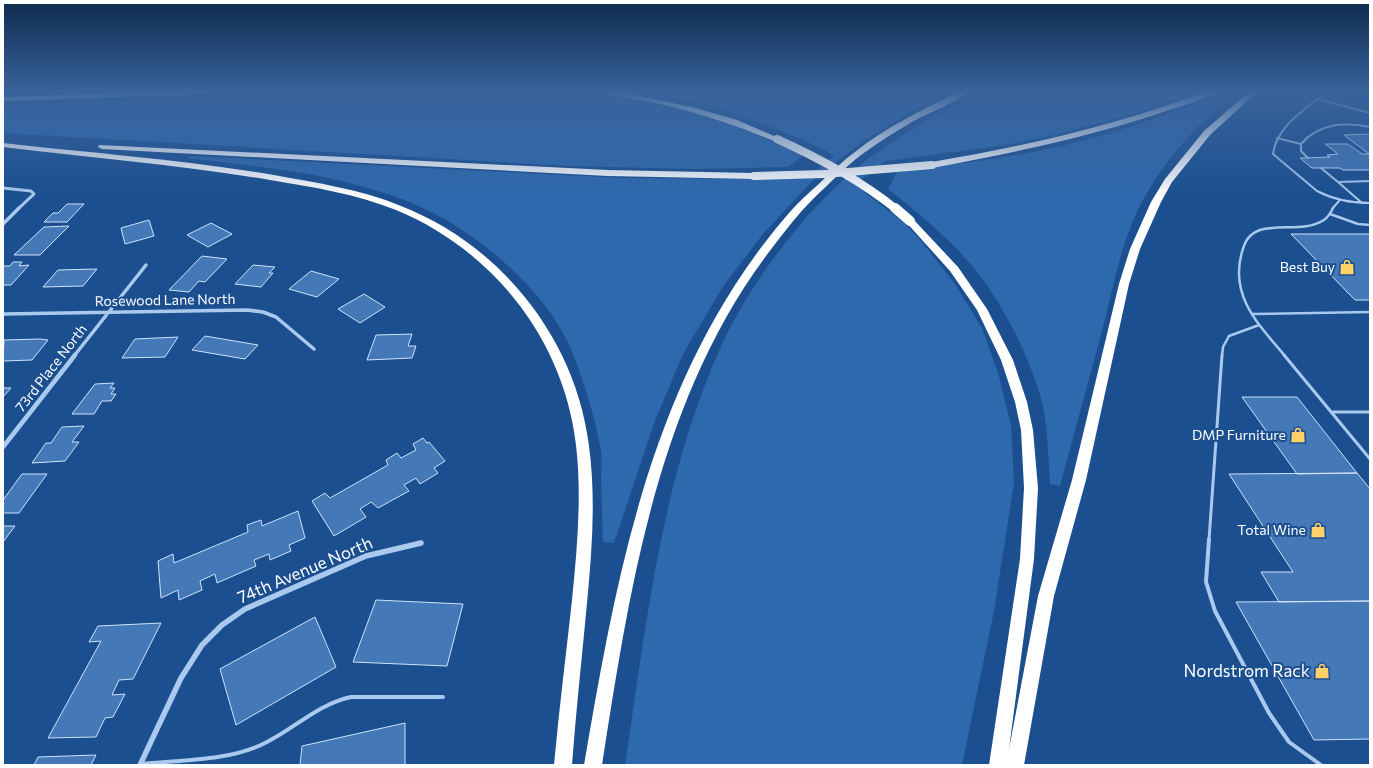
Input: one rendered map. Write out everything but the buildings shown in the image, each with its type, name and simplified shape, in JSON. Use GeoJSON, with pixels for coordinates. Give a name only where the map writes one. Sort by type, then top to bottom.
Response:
{"type":"FeatureCollection","features":[{"type":"Feature","properties":{"kind":"highway"},"geometry":{"type":"LineString","coordinates":[[750,127],[817,157],[851,177],[894,207],[910,221],[954,269],[982,308],[1007,360],[1021,402],[1027,430],[1032,488],[1027,559],[998,765]]}},
{"type":"Feature","properties":{"kind":"highway"},"geometry":{"type":"LineString","coordinates":[[593,765],[614,637],[632,554],[654,474],[674,415],[709,338],[745,276],[793,214],[858,153],[899,127]]}},
{"type":"Feature","properties":{"kind":"highway"},"geometry":{"type":"LineString","coordinates":[[3,142],[608,173],[754,176],[824,174],[932,165],[1029,148],[1111,127]]}},
{"type":"Feature","properties":{"kind":"highway"},"geometry":{"type":"LineString","coordinates":[[1015,765],[1046,596],[1079,480],[1121,298],[1135,249],[1156,202],[1168,181],[1182,162],[1214,127]]}},
{"type":"Feature","properties":{"kind":"highway"},"geometry":{"type":"LineString","coordinates":[[3,145],[114,156],[216,169],[330,188],[355,194],[402,209],[432,224],[448,234],[486,263],[502,279],[529,311],[554,350],[574,401],[584,457],[586,530],[563,765]]}},
{"type":"Feature","properties":{"kind":"street"},"geometry":{"type":"LineString","coordinates":[[3,188],[31,191],[34,194],[3,224]]}},
{"type":"Feature","properties":{"kind":"street","name":"73rd Place North"},"geometry":{"type":"LineString","coordinates":[[3,447],[146,265]]}},
{"type":"Feature","properties":{"kind":"street","name":"Rosewood Lane North"},"geometry":{"type":"LineString","coordinates":[[3,314],[230,309],[263,312],[276,317],[314,350]]}},
{"type":"Feature","properties":{"kind":"street","name":"74th Avenue North"},"geometry":{"type":"LineString","coordinates":[[140,765],[178,682],[194,656],[215,630],[245,609],[366,556],[421,543]]}},
{"type":"Feature","properties":{"kind":"lane"},"geometry":{"type":"LineString","coordinates":[[1286,127],[1277,138],[1272,149],[1273,154],[1317,191],[1339,201],[1370,203]]}},
{"type":"Feature","properties":{"kind":"lane"},"geometry":{"type":"LineString","coordinates":[[1308,158],[1301,151],[1301,144],[1306,137],[1325,127]]}},
{"type":"Feature","properties":{"kind":"lane"},"geometry":{"type":"LineString","coordinates":[[1277,138],[1301,144]]}},
{"type":"Feature","properties":{"kind":"lane"},"geometry":{"type":"LineString","coordinates":[[1321,168],[1362,203]]}},
{"type":"Feature","properties":{"kind":"lane"},"geometry":{"type":"LineString","coordinates":[[1338,182],[1370,181]]}},
{"type":"Feature","properties":{"kind":"lane"},"geometry":{"type":"LineString","coordinates":[[1339,201],[1324,220],[1306,226],[1261,230],[1250,235],[1245,241],[1239,261],[1238,281],[1243,299],[1259,324],[1370,459]]}},
{"type":"Feature","properties":{"kind":"lane"},"geometry":{"type":"LineString","coordinates":[[1330,214],[1358,224],[1370,225]]}},
{"type":"Feature","properties":{"kind":"lane"},"geometry":{"type":"LineString","coordinates":[[1252,314],[1370,312]]}},
{"type":"Feature","properties":{"kind":"lane"},"geometry":{"type":"LineString","coordinates":[[1259,324],[1229,336],[1223,347],[1206,582],[1215,611],[1270,713],[1289,742],[1321,765]]}},
{"type":"Feature","properties":{"kind":"lane"},"geometry":{"type":"LineString","coordinates":[[1331,412],[1370,412]]}},
{"type":"Feature","properties":{"kind":"lane"},"geometry":{"type":"LineString","coordinates":[[140,765],[231,755],[250,750],[266,743],[337,700],[351,697],[443,697]]}},
{"type":"Feature","properties":{"kind":"shaded area"},"geometry":{"type":"Polygon","coordinates":[[[3,127],[739,127],[752,131],[803,155],[788,167],[693,169],[569,166],[3,133],[3,127]]]}},
{"type":"Feature","properties":{"kind":"shaded area"},"geometry":{"type":"Polygon","coordinates":[[[771,127],[886,127],[867,139],[816,177],[763,234],[724,285],[683,354],[653,426],[614,543],[603,542],[601,451],[588,397],[579,370],[569,345],[558,324],[527,284],[508,266],[467,233],[446,220],[417,205],[393,196],[339,180],[297,172],[187,158],[190,156],[623,178],[768,179],[808,178],[834,156],[809,143],[771,127]]]}},
{"type":"Feature","properties":{"kind":"shaded area"},"geometry":{"type":"Polygon","coordinates":[[[916,127],[1085,127],[1006,145],[886,161],[854,184],[904,223],[922,242],[955,284],[982,328],[999,376],[1011,426],[1014,483],[994,611],[962,765],[625,765],[640,660],[658,555],[669,502],[699,400],[719,351],[735,318],[754,286],[787,240],[817,205],[837,186],[868,159],[916,127]]]}},
{"type":"Feature","properties":{"kind":"shaded area"},"geometry":{"type":"Polygon","coordinates":[[[1131,127],[1197,127],[1176,151],[1156,178],[1138,209],[1131,225],[1120,260],[1060,486],[1050,484],[1047,433],[1038,387],[1019,341],[995,297],[976,271],[953,245],[927,221],[888,189],[897,172],[1038,151],[1131,127]]]}},
{"type":"Feature","properties":{"kind":"place","name":"Best Buy"},"geometry":{"type":"Point","coordinates":[1347,267]}},
{"type":"Feature","properties":{"kind":"place","name":"DMP Furniture"},"geometry":{"type":"Point","coordinates":[1298,435]}},
{"type":"Feature","properties":{"kind":"place","name":"Total Wine"},"geometry":{"type":"Point","coordinates":[1318,530]}},
{"type":"Feature","properties":{"kind":"place","name":"Nordstrom Rack"},"geometry":{"type":"Point","coordinates":[1322,671]}}]}
